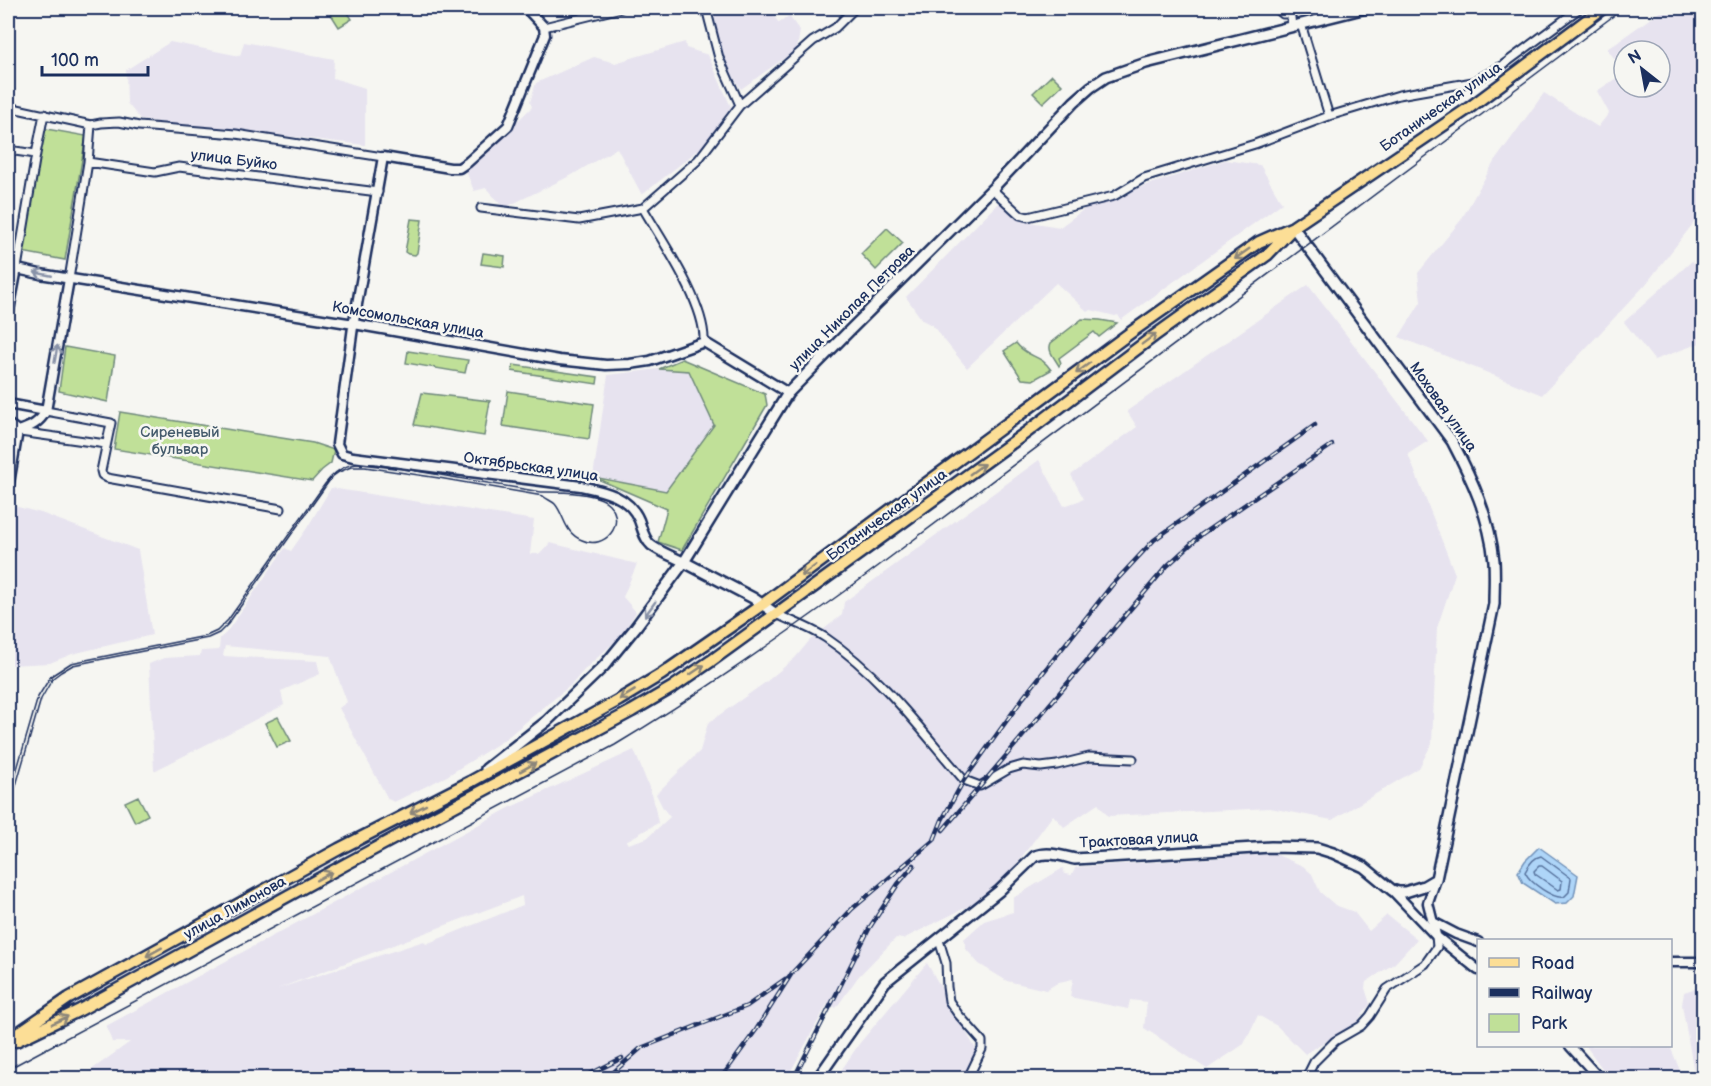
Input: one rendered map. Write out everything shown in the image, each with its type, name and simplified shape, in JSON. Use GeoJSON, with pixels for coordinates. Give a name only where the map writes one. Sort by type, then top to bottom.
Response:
{"type":"FeatureCollection","features":[{"type":"Feature","properties":{"kind":"main road","name":"улица Николая Петрова"},"geometry":{"type":"LineString","coordinates":[[470,782],[547,721],[604,666],[684,562],[788,393],[1091,87],[1106,77],[1146,63],[1366,8]]}},
{"type":"Feature","properties":{"kind":"main road","name":"Ботаническая улица"},"geometry":{"type":"LineString","coordinates":[[470,782],[662,674],[763,604],[1136,329],[1259,242],[1293,227],[1468,108],[1603,8]]}},
{"type":"Feature","properties":{"kind":"main road","name":"Ботаническая улица"},"geometry":{"type":"LineString","coordinates":[[477,795],[673,687],[1018,439],[1154,336],[1267,255],[1293,227]]}},
{"type":"Feature","properties":{"kind":"main road","name":"Моховая улица"},"geometry":{"type":"LineString","coordinates":[[1293,227],[1452,441],[1470,475],[1485,515],[1494,560],[1494,604],[1436,879]]}},
{"type":"Feature","properties":{"kind":"main road"},"geometry":{"type":"LineString","coordinates":[[684,562],[763,604],[776,614]]}},
{"type":"Feature","properties":{"kind":"main road"},"geometry":{"type":"LineString","coordinates":[[496,768],[502,781]]}},
{"type":"Feature","properties":{"kind":"main road","name":"улица Лимонова"},"geometry":{"type":"LineString","coordinates":[[8,1043],[69,998],[339,849],[470,782]]}},
{"type":"Feature","properties":{"kind":"main road","name":"улица Лимонова"},"geometry":{"type":"LineString","coordinates":[[8,1043],[80,1010],[477,795]]}},
{"type":"Feature","properties":{"kind":"main road","name":"Трактовая улица"},"geometry":{"type":"LineString","coordinates":[[818,1078],[885,982],[999,891],[1035,856],[1041,854],[1051,853],[1075,859],[1271,847],[1317,849],[1349,859],[1364,867],[1392,890]]}},
{"type":"Feature","properties":{"kind":"main road"},"geometry":{"type":"LineString","coordinates":[[1392,890],[1405,892],[1424,886],[1436,879]]}},
{"type":"Feature","properties":{"kind":"street"},"geometry":{"type":"LineString","coordinates":[[8,107],[91,125],[119,122],[139,126],[236,134],[459,168],[508,126],[543,43],[544,27],[526,8]]}},
{"type":"Feature","properties":{"kind":"street"},"geometry":{"type":"LineString","coordinates":[[544,27],[621,8]]}},
{"type":"Feature","properties":{"kind":"street"},"geometry":{"type":"LineString","coordinates":[[706,8],[718,58],[740,105]]}},
{"type":"Feature","properties":{"kind":"street"},"geometry":{"type":"LineString","coordinates":[[481,208],[579,220],[643,208],[698,160],[740,105],[813,42],[835,28],[855,8]]}},
{"type":"Feature","properties":{"kind":"street"},"geometry":{"type":"LineString","coordinates":[[1276,8],[1283,14],[1290,11],[1329,116]]}},
{"type":"Feature","properties":{"kind":"street"},"geometry":{"type":"LineString","coordinates":[[992,189],[1020,215],[1028,217],[1114,196],[1144,178],[1255,144],[1329,116],[1399,95],[1473,82],[1503,65],[1580,8]]}},
{"type":"Feature","properties":{"kind":"street"},"geometry":{"type":"LineString","coordinates":[[8,316],[44,114]]}},
{"type":"Feature","properties":{"kind":"street"},"geometry":{"type":"LineString","coordinates":[[18,431],[37,423],[46,411],[88,162],[91,125]]}},
{"type":"Feature","properties":{"kind":"street"},"geometry":{"type":"LineString","coordinates":[[8,150],[36,154]]}},
{"type":"Feature","properties":{"kind":"street"},"geometry":{"type":"LineString","coordinates":[[354,324],[383,157]]}},
{"type":"Feature","properties":{"kind":"street","name":"улица Буйко"},"geometry":{"type":"LineString","coordinates":[[88,162],[155,172],[179,167],[378,192]]}},
{"type":"Feature","properties":{"kind":"street"},"geometry":{"type":"LineString","coordinates":[[643,208],[686,281],[702,322],[704,342],[788,393]]}},
{"type":"Feature","properties":{"kind":"street","name":"Комсомольская улица"},"geometry":{"type":"LineString","coordinates":[[8,267],[559,360],[606,365],[630,364],[650,361],[704,342]]}},
{"type":"Feature","properties":{"kind":"street","name":"Октябрьская улица"},"geometry":{"type":"LineString","coordinates":[[354,324],[337,444],[342,454],[602,490],[619,497],[637,515],[649,543],[684,562]]}},
{"type":"Feature","properties":{"kind":"street"},"geometry":{"type":"LineString","coordinates":[[8,404],[111,423],[101,471],[102,475],[107,478],[281,509]]}},
{"type":"Feature","properties":{"kind":"street"},"geometry":{"type":"LineString","coordinates":[[8,424],[18,431],[106,444]]}},
{"type":"Feature","properties":{"kind":"street"},"geometry":{"type":"LineString","coordinates":[[8,489],[18,431]]}},
{"type":"Feature","properties":{"kind":"street"},"geometry":{"type":"LineString","coordinates":[[776,614],[825,637],[852,658],[884,687],[964,780],[980,786],[1009,769],[1023,765],[1041,767],[1089,757],[1133,759]]}},
{"type":"Feature","properties":{"kind":"street"},"geometry":{"type":"LineString","coordinates":[[1306,1078],[1314,1062],[1335,1041],[1361,1026],[1387,989],[1425,964],[1437,947],[1428,903],[1436,879]]}},
{"type":"Feature","properties":{"kind":"street"},"geometry":{"type":"LineString","coordinates":[[1392,890],[1436,936],[1477,968]]}},
{"type":"Feature","properties":{"kind":"street"},"geometry":{"type":"LineString","coordinates":[[1432,922],[1477,941]]}},
{"type":"Feature","properties":{"kind":"street"},"geometry":{"type":"LineString","coordinates":[[939,940],[946,963],[946,987],[950,1001],[958,1014],[982,1041],[982,1049],[968,1078]]}},
{"type":"Feature","properties":{"kind":"street"},"geometry":{"type":"LineString","coordinates":[[1672,962],[1704,963]]}},
{"type":"Feature","properties":{"kind":"street"},"geometry":{"type":"LineString","coordinates":[[1571,1047],[1599,1078]]}},
{"type":"Feature","properties":{"kind":"shaded area"},"geometry":{"type":"Polygon","coordinates":[[[768,8],[779,23],[789,16],[800,31],[797,49],[741,89],[721,57],[710,10],[768,8]]]}},
{"type":"Feature","properties":{"kind":"shaded area"},"geometry":{"type":"Polygon","coordinates":[[[1665,8],[1703,8],[1703,211],[1646,284],[1542,395],[1399,337],[1421,302],[1418,273],[1461,220],[1494,162],[1544,93],[1598,127],[1609,113],[1597,91],[1612,81],[1612,99],[1672,99],[1672,39],[1621,39],[1665,8]]]}},
{"type":"Feature","properties":{"kind":"shaded area"},"geometry":{"type":"Polygon","coordinates":[[[170,42],[240,56],[244,42],[334,59],[333,78],[365,88],[365,145],[141,120],[127,103],[126,70],[170,42]]]}},
{"type":"Feature","properties":{"kind":"shaded area"},"geometry":{"type":"Polygon","coordinates":[[[685,42],[686,48],[708,55],[731,107],[702,147],[642,195],[617,148],[572,175],[504,208],[486,188],[474,191],[466,171],[532,107],[530,102],[536,83],[594,57],[615,63],[685,42]]]}},
{"type":"Feature","properties":{"kind":"shaded area"},"geometry":{"type":"Polygon","coordinates":[[[1612,45],[1612,55],[1607,49],[1612,45]]]}},
{"type":"Feature","properties":{"kind":"shaded area"},"geometry":{"type":"Polygon","coordinates":[[[1225,160],[1260,165],[1282,203],[1121,320],[1118,315],[1091,310],[1088,312],[1056,283],[967,368],[932,325],[922,320],[906,297],[1000,201],[1029,222],[1060,227],[1094,202],[1225,160]]]}},
{"type":"Feature","properties":{"kind":"shaded area"},"geometry":{"type":"Polygon","coordinates":[[[1692,261],[1703,273],[1703,342],[1654,360],[1624,322],[1692,261]]]}},
{"type":"Feature","properties":{"kind":"shaded area"},"geometry":{"type":"Polygon","coordinates":[[[1308,285],[1428,441],[1408,454],[1455,574],[1437,628],[1432,743],[1419,768],[1332,820],[1270,808],[1108,816],[1098,804],[1064,827],[1053,815],[996,888],[973,904],[903,939],[896,938],[858,977],[836,1008],[828,1003],[787,1078],[80,1078],[130,1042],[112,1042],[106,1026],[511,807],[634,750],[653,797],[658,823],[626,841],[628,844],[647,838],[670,817],[656,794],[700,751],[708,723],[766,682],[795,658],[810,640],[842,615],[844,602],[1039,460],[1064,506],[1084,499],[1071,475],[1137,427],[1127,411],[1308,285]],[[522,896],[277,989],[424,941],[426,944],[523,905],[522,896]]]}},
{"type":"Feature","properties":{"kind":"shaded area"},"geometry":{"type":"Polygon","coordinates":[[[659,369],[688,371],[714,425],[666,491],[593,477],[608,375],[659,369]]]}},
{"type":"Feature","properties":{"kind":"shaded area"},"geometry":{"type":"Polygon","coordinates":[[[331,488],[534,520],[530,554],[540,554],[550,543],[637,564],[623,597],[636,612],[622,635],[572,684],[504,740],[447,776],[394,802],[388,799],[339,708],[347,702],[330,656],[225,646],[223,656],[317,661],[320,674],[281,691],[284,705],[154,771],[149,664],[164,658],[200,656],[201,651],[219,650],[220,638],[226,633],[285,548],[291,551],[331,488]]]}},
{"type":"Feature","properties":{"kind":"shaded area"},"geometry":{"type":"Polygon","coordinates":[[[14,506],[41,513],[138,550],[152,635],[72,654],[50,663],[8,665],[8,574],[13,558],[8,551],[8,540],[14,506]]]}},
{"type":"Feature","properties":{"kind":"shaded area"},"geometry":{"type":"Polygon","coordinates":[[[1275,854],[1303,866],[1312,874],[1320,892],[1335,905],[1354,912],[1369,931],[1387,915],[1417,939],[1395,963],[1366,982],[1365,988],[1370,1004],[1356,1023],[1305,1054],[1277,1026],[1258,1015],[1244,1044],[1207,1069],[1144,1028],[1147,1002],[1130,1000],[1128,1009],[1070,997],[1073,979],[1059,982],[1046,990],[1007,981],[979,964],[966,949],[964,939],[984,921],[1013,912],[1013,898],[1063,868],[1065,874],[1071,875],[1076,867],[1275,854]]]}},
{"type":"Feature","properties":{"kind":"shaded area"},"geometry":{"type":"Polygon","coordinates":[[[927,963],[978,1053],[973,1059],[974,1062],[960,1078],[836,1078],[859,1044],[927,963]]]}},
{"type":"Feature","properties":{"kind":"shaded area"},"geometry":{"type":"Polygon","coordinates":[[[1703,986],[1703,1078],[1695,1078],[1682,1005],[1684,992],[1703,986]]]}},
{"type":"Feature","properties":{"kind":"shaded area"},"geometry":{"type":"Polygon","coordinates":[[[1587,1047],[1670,1047],[1683,1078],[1609,1078],[1587,1047]]]}},
{"type":"Feature","properties":{"kind":"green space"},"geometry":{"type":"Polygon","coordinates":[[[327,8],[345,8],[352,19],[339,27],[327,8]]]}},
{"type":"Feature","properties":{"kind":"green space"},"geometry":{"type":"Polygon","coordinates":[[[1052,75],[1062,85],[1043,103],[1033,93],[1052,75]]]}},
{"type":"Feature","properties":{"kind":"green space"},"geometry":{"type":"Polygon","coordinates":[[[41,128],[86,136],[65,260],[22,252],[41,128]]]}},
{"type":"Feature","properties":{"kind":"green space"},"geometry":{"type":"Polygon","coordinates":[[[411,219],[422,220],[415,255],[405,252],[411,219]]]}},
{"type":"Feature","properties":{"kind":"green space"},"geometry":{"type":"Polygon","coordinates":[[[887,228],[903,243],[876,270],[861,254],[887,228]]]}},
{"type":"Feature","properties":{"kind":"green space"},"geometry":{"type":"Polygon","coordinates":[[[483,253],[505,256],[504,267],[481,264],[483,253]]]}},
{"type":"Feature","properties":{"kind":"green space"},"geometry":{"type":"Polygon","coordinates":[[[1082,319],[1117,323],[1099,337],[1094,332],[1059,358],[1061,363],[1059,366],[1051,352],[1051,343],[1082,319]]]}},
{"type":"Feature","properties":{"kind":"green space"},"geometry":{"type":"Polygon","coordinates":[[[1016,343],[1020,348],[1043,361],[1051,370],[1033,380],[1022,379],[1004,351],[1016,343]]]}},
{"type":"Feature","properties":{"kind":"green space"},"geometry":{"type":"Polygon","coordinates":[[[65,347],[115,356],[108,402],[59,391],[65,347]]]}},
{"type":"Feature","properties":{"kind":"green space"},"geometry":{"type":"Polygon","coordinates":[[[408,351],[468,360],[465,373],[406,363],[408,351]]]}},
{"type":"Feature","properties":{"kind":"green space"},"geometry":{"type":"Polygon","coordinates":[[[682,359],[765,394],[767,405],[682,550],[658,542],[667,509],[593,477],[666,491],[714,425],[689,371],[659,369],[682,359]]]}},
{"type":"Feature","properties":{"kind":"green space"},"geometry":{"type":"Polygon","coordinates":[[[513,365],[598,377],[597,384],[512,371],[513,365]]]}},
{"type":"Feature","properties":{"kind":"green space"},"geometry":{"type":"Polygon","coordinates":[[[508,391],[594,404],[589,439],[503,426],[508,391]]]}},
{"type":"Feature","properties":{"kind":"green space"},"geometry":{"type":"Polygon","coordinates":[[[422,393],[490,401],[484,436],[414,425],[422,393]]]}},
{"type":"Feature","properties":{"kind":"green space","name":"Сиреневый бульвар"},"geometry":{"type":"Polygon","coordinates":[[[120,412],[313,443],[334,450],[331,463],[312,481],[114,449],[120,412]]]}},
{"type":"Feature","properties":{"kind":"green space"},"geometry":{"type":"Polygon","coordinates":[[[278,717],[291,741],[277,747],[265,723],[278,717]]]}},
{"type":"Feature","properties":{"kind":"green space"},"geometry":{"type":"Polygon","coordinates":[[[138,796],[148,815],[135,822],[125,802],[138,796]]]}},
{"type":"Feature","properties":{"kind":"water"},"geometry":{"type":"Polygon","coordinates":[[[1539,847],[1578,875],[1574,896],[1567,903],[1555,904],[1523,883],[1518,872],[1539,847]]]}},
{"type":"Feature","properties":{"kind":"tram line"},"geometry":{"type":"LineString","coordinates":[[8,1069],[615,745],[706,688],[853,585],[1624,8]]}},
{"type":"Feature","properties":{"kind":"tram line"},"geometry":{"type":"LineString","coordinates":[[8,800],[38,697],[51,676],[71,663],[206,636],[217,631],[228,620],[325,484],[336,472],[347,466],[375,464],[541,492],[586,494],[603,500],[614,511],[616,519],[611,533],[598,542],[591,542],[576,537],[568,529],[555,504],[543,496],[365,467],[351,467],[339,472],[332,477],[228,624],[219,633],[208,638],[73,665],[53,678],[41,699],[8,813]]}},
{"type":"Feature","properties":{"kind":"railway"},"geometry":{"type":"LineString","coordinates":[[721,1078],[756,1030],[792,973],[852,909],[934,840],[964,780],[1023,698],[1112,585],[1154,540],[1315,425]]}},
{"type":"Feature","properties":{"kind":"railway"},"geometry":{"type":"LineString","coordinates":[[943,830],[1167,566],[1202,534],[1332,445]]}},
{"type":"Feature","properties":{"kind":"railway"},"geometry":{"type":"LineString","coordinates":[[794,1078],[870,927],[898,884],[914,865]]}},
{"type":"Feature","properties":{"kind":"railway"},"geometry":{"type":"LineString","coordinates":[[607,1078],[641,1048],[747,1006],[785,979]]}},
{"type":"Feature","properties":{"kind":"railway"},"geometry":{"type":"LineString","coordinates":[[582,1078],[622,1058]]}}]}
